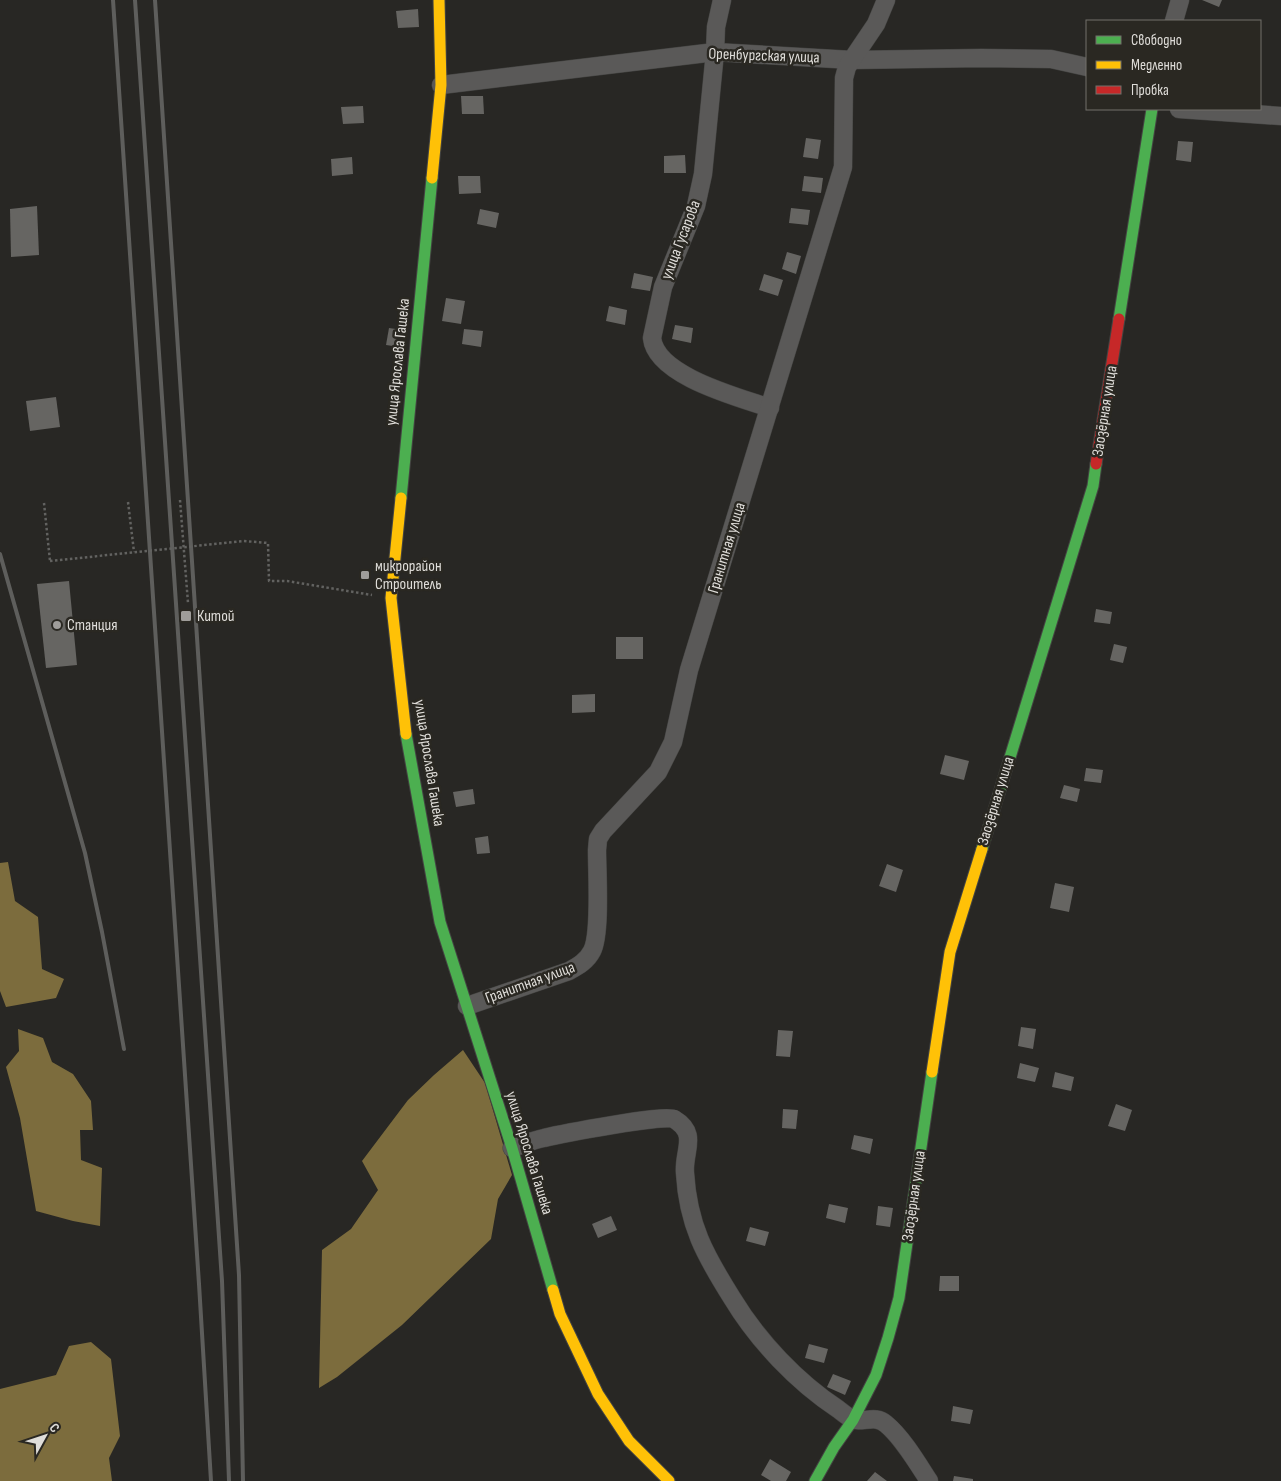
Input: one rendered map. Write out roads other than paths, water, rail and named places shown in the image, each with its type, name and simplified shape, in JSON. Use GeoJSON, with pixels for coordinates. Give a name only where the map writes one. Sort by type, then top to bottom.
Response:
{"type":"FeatureCollection","features":[{"type":"Feature","properties":{"kind":"street","name":"улица Ярослава Гашека"},"geometry":{"type":"LineString","coordinates":[[439,0],[441,85],[391,598],[404,720],[440,922],[512,1148],[560,1314],[598,1394],[629,1441],[669,1481]]}},
{"type":"Feature","properties":{"kind":"street","name":"улица Гусарова"},"geometry":{"type":"LineString","coordinates":[[722,0],[716,27],[703,174],[696,206],[663,287],[652,345],[657,354],[679,372],[702,384],[770,408]]}},
{"type":"Feature","properties":{"kind":"street","name":"Гранитная улица"},"geometry":{"type":"LineString","coordinates":[[467,1006],[569,971],[582,964],[594,950],[597,934],[596,850],[598,840],[603,831],[658,772],[673,742],[689,670],[843,167],[844,78],[852,60],[876,24],[886,0]]}},
{"type":"Feature","properties":{"kind":"street"},"geometry":{"type":"LineString","coordinates":[[1174,20],[1180,0]]}},
{"type":"Feature","properties":{"kind":"street","name":"Оренбургская улица"},"geometry":{"type":"LineString","coordinates":[[441,85],[715,52],[852,60],[1051,59],[1086,67]]}},
{"type":"Feature","properties":{"kind":"street","name":"Заозёрная улица"},"geometry":{"type":"LineString","coordinates":[[815,1481],[834,1447],[854,1420],[876,1375],[899,1298],[950,952],[1093,486],[1152,110]]}},
{"type":"Feature","properties":{"kind":"street"},"geometry":{"type":"LineString","coordinates":[[1194,110],[1281,116]]}},
{"type":"Feature","properties":{"kind":"street"},"geometry":{"type":"LineString","coordinates":[[512,1148],[544,1138],[646,1119],[672,1117],[686,1130],[689,1137],[684,1170],[689,1206],[698,1239],[710,1263],[735,1303],[767,1346],[809,1389],[854,1420],[874,1419],[886,1423],[912,1455],[929,1481]]}},
{"type":"Feature","properties":{"kind":"railway"},"geometry":{"type":"LineString","coordinates":[[113,0],[211,1481]]}},
{"type":"Feature","properties":{"kind":"railway"},"geometry":{"type":"LineString","coordinates":[[135,0],[222,1281],[229,1481]]}},
{"type":"Feature","properties":{"kind":"railway"},"geometry":{"type":"LineString","coordinates":[[155,0],[239,1275],[243,1481]]}},
{"type":"Feature","properties":{"kind":"railway"},"geometry":{"type":"LineString","coordinates":[[0,554],[85,853],[124,1049]]}},
{"type":"Feature","properties":{"kind":"place","name":"микрорайон Строитель"},"geometry":{"type":"Point","coordinates":[365,575]}},
{"type":"Feature","properties":{"kind":"place","name":"Китой"},"geometry":{"type":"Point","coordinates":[186,616]}},
{"type":"Feature","properties":{"kind":"place","name":"Станция"},"geometry":{"type":"Point","coordinates":[57,625]}}]}
